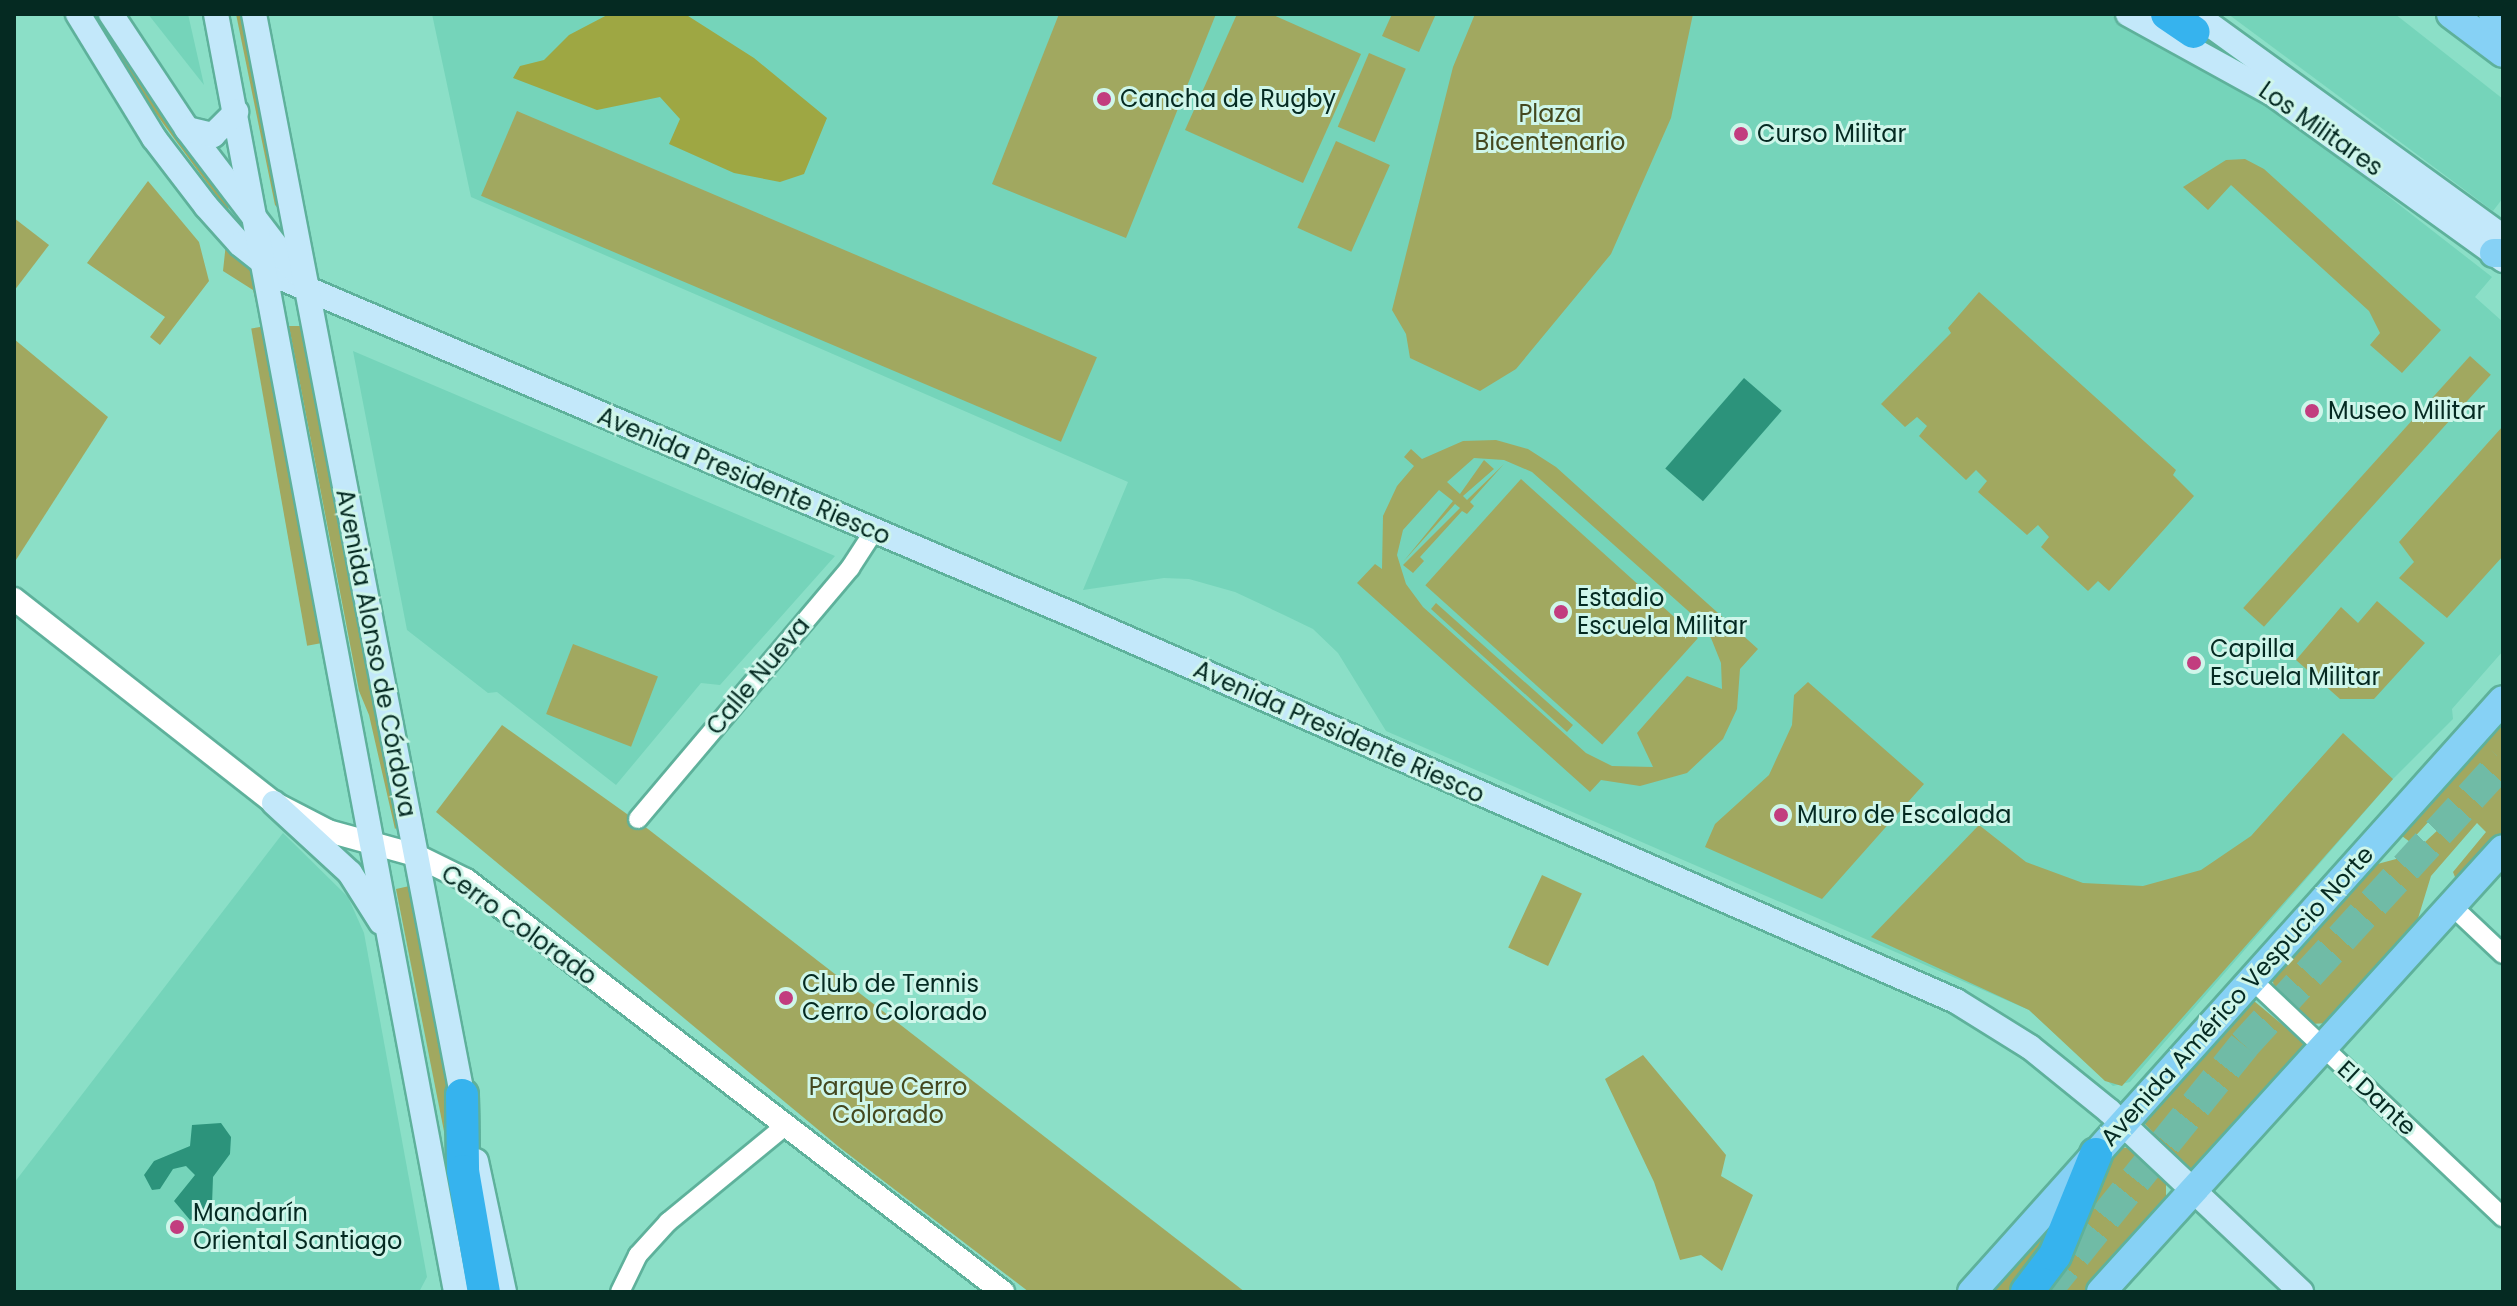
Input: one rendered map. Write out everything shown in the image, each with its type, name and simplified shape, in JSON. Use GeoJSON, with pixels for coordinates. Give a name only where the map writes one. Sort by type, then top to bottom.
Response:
{"type":"FeatureCollection","features":[{"type":"Feature","properties":{"kind":"highway"},"geometry":{"type":"LineString","coordinates":[[2167,14],[2195,23]]}},
{"type":"Feature","properties":{"kind":"highway"},"geometry":{"type":"LineString","coordinates":[[462,1095],[463,1171],[484,1292]]}},
{"type":"Feature","properties":{"kind":"highway"},"geometry":{"type":"LineString","coordinates":[[2027,1292],[2055,1255],[2096,1154]]}},
{"type":"Feature","properties":{"kind":"main road","name":"Avenida Presidente Riesco"},"geometry":{"type":"LineString","coordinates":[[78,14],[154,138],[229,234],[265,267],[305,288],[874,531],[1956,1001],[2030,1047],[2123,1124],[2301,1292]]}},
{"type":"Feature","properties":{"kind":"main road"},"geometry":{"type":"LineString","coordinates":[[111,14],[187,129],[256,216],[305,288]]}},
{"type":"Feature","properties":{"kind":"main road","name":"Avenida Alonso de Córdova"},"geometry":{"type":"LineString","coordinates":[[216,14],[456,1292]]}},
{"type":"Feature","properties":{"kind":"main road","name":"Avenida Alonso de Córdova"},"geometry":{"type":"LineString","coordinates":[[254,14],[415,855],[504,1292]]}},
{"type":"Feature","properties":{"kind":"main road","name":"Los Militares"},"geometry":{"type":"LineString","coordinates":[[2128,14],[2273,94],[2501,249]]}},
{"type":"Feature","properties":{"kind":"main road"},"geometry":{"type":"LineString","coordinates":[[2451,14],[2503,53]]}},
{"type":"Feature","properties":{"kind":"main road"},"geometry":{"type":"LineString","coordinates":[[2493,14],[2503,22]]}},
{"type":"Feature","properties":{"kind":"main road","name":"Los Militares"},"geometry":{"type":"LineString","coordinates":[[2195,23],[2501,249]]}},
{"type":"Feature","properties":{"kind":"main road"},"geometry":{"type":"LineString","coordinates":[[187,129],[213,135],[236,112]]}},
{"type":"Feature","properties":{"kind":"main road","name":"Avenida Américo Vespucio Norte"},"geometry":{"type":"LineString","coordinates":[[1972,1292],[2503,700]]}},
{"type":"Feature","properties":{"kind":"main road"},"geometry":{"type":"LineString","coordinates":[[274,803],[350,873],[389,936]]}},
{"type":"Feature","properties":{"kind":"main road"},"geometry":{"type":"LineString","coordinates":[[2101,1292],[2503,849]]}},
{"type":"Feature","properties":{"kind":"street","name":"Calle Nueva"},"geometry":{"type":"LineString","coordinates":[[638,819],[850,568],[874,531]]}},
{"type":"Feature","properties":{"kind":"street","name":"Cerro Colorado"},"geometry":{"type":"LineString","coordinates":[[14,599],[274,803],[328,831],[415,855],[466,880],[991,1288]]}},
{"type":"Feature","properties":{"kind":"street"},"geometry":{"type":"LineString","coordinates":[[2452,906],[2503,954]]}},
{"type":"Feature","properties":{"kind":"street","name":"El Dante"},"geometry":{"type":"LineString","coordinates":[[2251,979],[2503,1217]]}},
{"type":"Feature","properties":{"kind":"street"},"geometry":{"type":"LineString","coordinates":[[620,1292],[638,1255],[668,1222],[785,1126]]}},
{"type":"Feature","properties":{"kind":"shaded area"},"geometry":{"type":"Polygon","coordinates":[[[148,14],[188,14],[204,85],[148,14]]]}},
{"type":"Feature","properties":{"kind":"shaded area"},"geometry":{"type":"Polygon","coordinates":[[[432,14],[2109,14],[2280,112],[2492,277],[2475,297],[2503,322],[2503,651],[2452,709],[2453,719],[2393,779],[2130,1082],[2113,1086],[2029,1010],[1386,731],[1338,653],[1313,629],[1284,615],[1235,592],[1189,579],[1164,578],[1083,590],[1128,482],[471,197],[432,14]]]}},
{"type":"Feature","properties":{"kind":"shaded area"},"geometry":{"type":"Polygon","coordinates":[[[609,14],[685,14],[754,58],[827,118],[804,174],[780,182],[734,173],[669,144],[680,119],[660,97],[597,110],[513,78],[520,66],[544,60],[569,35],[609,14]]]}},
{"type":"Feature","properties":{"kind":"shaded area"},"geometry":{"type":"Polygon","coordinates":[[[2228,14],[2395,14],[2503,99],[2503,198],[2493,211],[2228,14]]]}},
{"type":"Feature","properties":{"kind":"shaded area"},"geometry":{"type":"Polygon","coordinates":[[[353,351],[835,556],[720,685],[701,683],[616,785],[497,692],[488,693],[407,630],[353,351]]]}},
{"type":"Feature","properties":{"kind":"shaded area"},"geometry":{"type":"Polygon","coordinates":[[[1744,378],[1782,411],[1703,501],[1665,469],[1744,378]]]}},
{"type":"Feature","properties":{"kind":"shaded area"},"geometry":{"type":"Polygon","coordinates":[[[283,833],[348,897],[364,933],[427,1277],[419,1292],[14,1292],[14,1183],[283,833]]]}},
{"type":"Feature","properties":{"kind":"shaded area"},"geometry":{"type":"Polygon","coordinates":[[[221,1123],[231,1137],[230,1154],[213,1177],[212,1205],[204,1216],[190,1220],[174,1201],[195,1175],[186,1166],[173,1169],[160,1189],[152,1190],[144,1175],[154,1161],[190,1146],[192,1125],[221,1123]]]}},
{"type":"Feature","properties":{"kind":"green space"},"geometry":{"type":"Polygon","coordinates":[[[95,14],[226,190],[229,213],[129,77],[95,14]]]}},
{"type":"Feature","properties":{"kind":"green space"},"geometry":{"type":"Polygon","coordinates":[[[236,14],[252,14],[281,211],[275,205],[236,14]]]}},
{"type":"Feature","properties":{"kind":"green space","name":"Cancha de Rugby"},"geometry":{"type":"Polygon","coordinates":[[[1059,14],[1216,14],[1126,238],[992,184],[1059,14]]]}},
{"type":"Feature","properties":{"kind":"green space"},"geometry":{"type":"Polygon","coordinates":[[[1237,14],[1271,14],[1361,54],[1303,183],[1185,130],[1237,14]]]}},
{"type":"Feature","properties":{"kind":"green space"},"geometry":{"type":"Polygon","coordinates":[[[1392,14],[1436,14],[1419,52],[1382,36],[1392,14]]]}},
{"type":"Feature","properties":{"kind":"green space","name":"Plaza Bicentenario"},"geometry":{"type":"Polygon","coordinates":[[[1475,14],[1693,14],[1671,118],[1611,254],[1516,369],[1480,391],[1410,358],[1406,334],[1392,310],[1453,67],[1475,14]]]}},
{"type":"Feature","properties":{"kind":"green space"},"geometry":{"type":"Polygon","coordinates":[[[1369,53],[1406,69],[1375,142],[1338,127],[1369,53]]]}},
{"type":"Feature","properties":{"kind":"green space"},"geometry":{"type":"Polygon","coordinates":[[[517,111],[1097,357],[1061,442],[481,196],[517,111]]]}},
{"type":"Feature","properties":{"kind":"green space"},"geometry":{"type":"Polygon","coordinates":[[[1336,141],[1390,165],[1351,252],[1297,228],[1336,141]]]}},
{"type":"Feature","properties":{"kind":"green space"},"geometry":{"type":"Polygon","coordinates":[[[2245,159],[2264,169],[2441,330],[2402,373],[2370,345],[2380,333],[2369,311],[2231,185],[2208,210],[2183,187],[2226,160],[2245,159]]]}},
{"type":"Feature","properties":{"kind":"green space"},"geometry":{"type":"Polygon","coordinates":[[[148,181],[199,242],[209,281],[160,345],[150,337],[165,317],[87,263],[148,181]]]}},
{"type":"Feature","properties":{"kind":"green space"},"geometry":{"type":"Polygon","coordinates":[[[14,218],[49,245],[14,291],[14,218]]]}},
{"type":"Feature","properties":{"kind":"green space"},"geometry":{"type":"Polygon","coordinates":[[[226,243],[253,270],[263,305],[257,306],[253,290],[223,271],[226,243]]]}},
{"type":"Feature","properties":{"kind":"green space"},"geometry":{"type":"Polygon","coordinates":[[[1979,292],[2176,470],[2173,475],[2194,496],[2109,591],[2098,581],[2088,591],[2041,547],[2049,537],[2038,525],[2027,535],[1978,492],[1987,481],[1976,470],[1966,480],[1919,436],[1927,426],[1917,417],[1905,427],[1881,404],[1951,333],[1948,328],[1979,292]]]}},
{"type":"Feature","properties":{"kind":"green space"},"geometry":{"type":"Polygon","coordinates":[[[266,326],[322,643],[307,646],[251,329],[266,326]]]}},
{"type":"Feature","properties":{"kind":"green space"},"geometry":{"type":"Polygon","coordinates":[[[289,326],[304,326],[403,822],[395,829],[369,715],[359,691],[289,326]]]}},
{"type":"Feature","properties":{"kind":"green space"},"geometry":{"type":"Polygon","coordinates":[[[14,339],[108,417],[14,563],[14,339]]]}},
{"type":"Feature","properties":{"kind":"green space"},"geometry":{"type":"Polygon","coordinates":[[[2470,356],[2491,375],[2264,627],[2243,608],[2470,356]]]}},
{"type":"Feature","properties":{"kind":"green space"},"geometry":{"type":"Polygon","coordinates":[[[2503,426],[2503,556],[2447,618],[2399,578],[2414,562],[2399,542],[2503,426]]]}},
{"type":"Feature","properties":{"kind":"green space"},"geometry":{"type":"Polygon","coordinates":[[[1496,440],[1528,449],[1556,467],[1758,649],[1740,669],[1737,709],[1723,739],[1687,773],[1640,786],[1601,780],[1590,792],[1357,583],[1375,564],[1382,569],[1383,516],[1397,486],[1414,466],[1404,457],[1411,449],[1422,459],[1463,441],[1496,440]],[[1474,458],[1447,482],[1460,494],[1484,460],[1494,469],[1463,496],[1467,500],[1504,464],[1470,502],[1474,506],[1467,514],[1462,511],[1420,557],[1424,561],[1413,573],[1403,565],[1460,508],[1455,504],[1403,562],[1453,501],[1439,490],[1403,530],[1397,555],[1406,584],[1423,607],[1586,753],[1612,766],[1653,767],[1637,733],[1687,676],[1722,689],[1721,663],[1711,638],[1695,617],[1532,472],[1504,460],[1474,458]]]}},
{"type":"Feature","properties":{"kind":"green space","name":"Estadio Escuela Militar"},"geometry":{"type":"Polygon","coordinates":[[[1521,479],[1698,638],[1602,745],[1425,585],[1521,479]]]}},
{"type":"Feature","properties":{"kind":"green space"},"geometry":{"type":"Polygon","coordinates":[[[2377,601],[2425,643],[2374,699],[2340,699],[2296,660],[2341,607],[2358,623],[2377,601]]]}},
{"type":"Feature","properties":{"kind":"green space"},"geometry":{"type":"Polygon","coordinates":[[[1436,603],[1573,725],[1567,732],[1431,609],[1436,603]]]}},
{"type":"Feature","properties":{"kind":"green space"},"geometry":{"type":"Polygon","coordinates":[[[573,644],[658,677],[631,747],[546,714],[573,644]]]}},
{"type":"Feature","properties":{"kind":"green space"},"geometry":{"type":"Polygon","coordinates":[[[1808,682],[1924,784],[1822,899],[1705,847],[1715,824],[1769,775],[1792,725],[1794,695],[1808,682]]]}},
{"type":"Feature","properties":{"kind":"green space"},"geometry":{"type":"Polygon","coordinates":[[[2503,721],[2503,832],[2457,882],[2453,872],[2486,832],[2477,823],[2431,876],[2416,925],[2329,1023],[2311,1024],[2274,988],[2272,975],[2370,866],[2411,855],[2454,815],[2451,804],[2440,809],[2410,842],[2398,833],[2503,721]]]}},
{"type":"Feature","properties":{"kind":"green space","name":"Parque Cerro Colorado"},"geometry":{"type":"Polygon","coordinates":[[[502,725],[648,829],[1245,1292],[1029,1292],[839,1147],[436,812],[502,725]]]}},
{"type":"Feature","properties":{"kind":"green space"},"geometry":{"type":"Polygon","coordinates":[[[2343,733],[2393,779],[2122,1086],[2105,1081],[2029,1010],[1871,937],[1979,825],[2026,862],[2083,883],[2143,886],[2201,870],[2251,836],[2343,733]]]}},
{"type":"Feature","properties":{"kind":"green space"},"geometry":{"type":"Polygon","coordinates":[[[1542,875],[1582,894],[1548,966],[1508,948],[1542,875]]]}},
{"type":"Feature","properties":{"kind":"green space"},"geometry":{"type":"Polygon","coordinates":[[[414,885],[456,1099],[456,1192],[396,889],[414,885]]]}},
{"type":"Feature","properties":{"kind":"green space"},"geometry":{"type":"Polygon","coordinates":[[[2254,1001],[2302,1041],[2304,1049],[2195,1169],[2188,1169],[2143,1122],[2254,1001]]]}},
{"type":"Feature","properties":{"kind":"green space"},"geometry":{"type":"Polygon","coordinates":[[[1643,1055],[1726,1155],[1721,1176],[1753,1195],[1722,1271],[1701,1255],[1680,1260],[1654,1182],[1605,1079],[1643,1055]]]}},
{"type":"Feature","properties":{"kind":"green space"},"geometry":{"type":"Polygon","coordinates":[[[2119,1147],[2128,1148],[2166,1184],[2166,1199],[2085,1292],[2039,1292],[2094,1179],[2119,1147]]]}},
{"type":"Feature","properties":{"kind":"green space"},"geometry":{"type":"Polygon","coordinates":[[[2059,1208],[2054,1229],[2017,1292],[1987,1292],[2059,1208]]]}},
{"type":"Feature","properties":{"kind":"tunnel"},"geometry":{"type":"LineString","coordinates":[[2194,32],[2271,83]]}},
{"type":"Feature","properties":{"kind":"tunnel"},"geometry":{"type":"LineString","coordinates":[[2045,1292],[2244,1045],[2503,761]]}},
{"type":"Feature","properties":{"kind":"place","name":"Cancha de Rugby"},"geometry":{"type":"Point","coordinates":[1104,99]}},
{"type":"Feature","properties":{"kind":"place","name":"Curso Militar"},"geometry":{"type":"Point","coordinates":[1741,134]}},
{"type":"Feature","properties":{"kind":"place","name":"Museo Militar"},"geometry":{"type":"Point","coordinates":[2312,411]}},
{"type":"Feature","properties":{"kind":"place","name":"Estadio Escuela Militar"},"geometry":{"type":"Point","coordinates":[1561,612]}},
{"type":"Feature","properties":{"kind":"place","name":"Capilla Escuela Militar"},"geometry":{"type":"Point","coordinates":[2194,663]}},
{"type":"Feature","properties":{"kind":"place","name":"Muro de Escalada"},"geometry":{"type":"Point","coordinates":[1781,815]}},
{"type":"Feature","properties":{"kind":"place","name":"Club de Tennis Cerro Colorado"},"geometry":{"type":"Point","coordinates":[786,998]}},
{"type":"Feature","properties":{"kind":"place","name":"Mandarín Oriental Santiago"},"geometry":{"type":"Point","coordinates":[177,1227]}}]}
